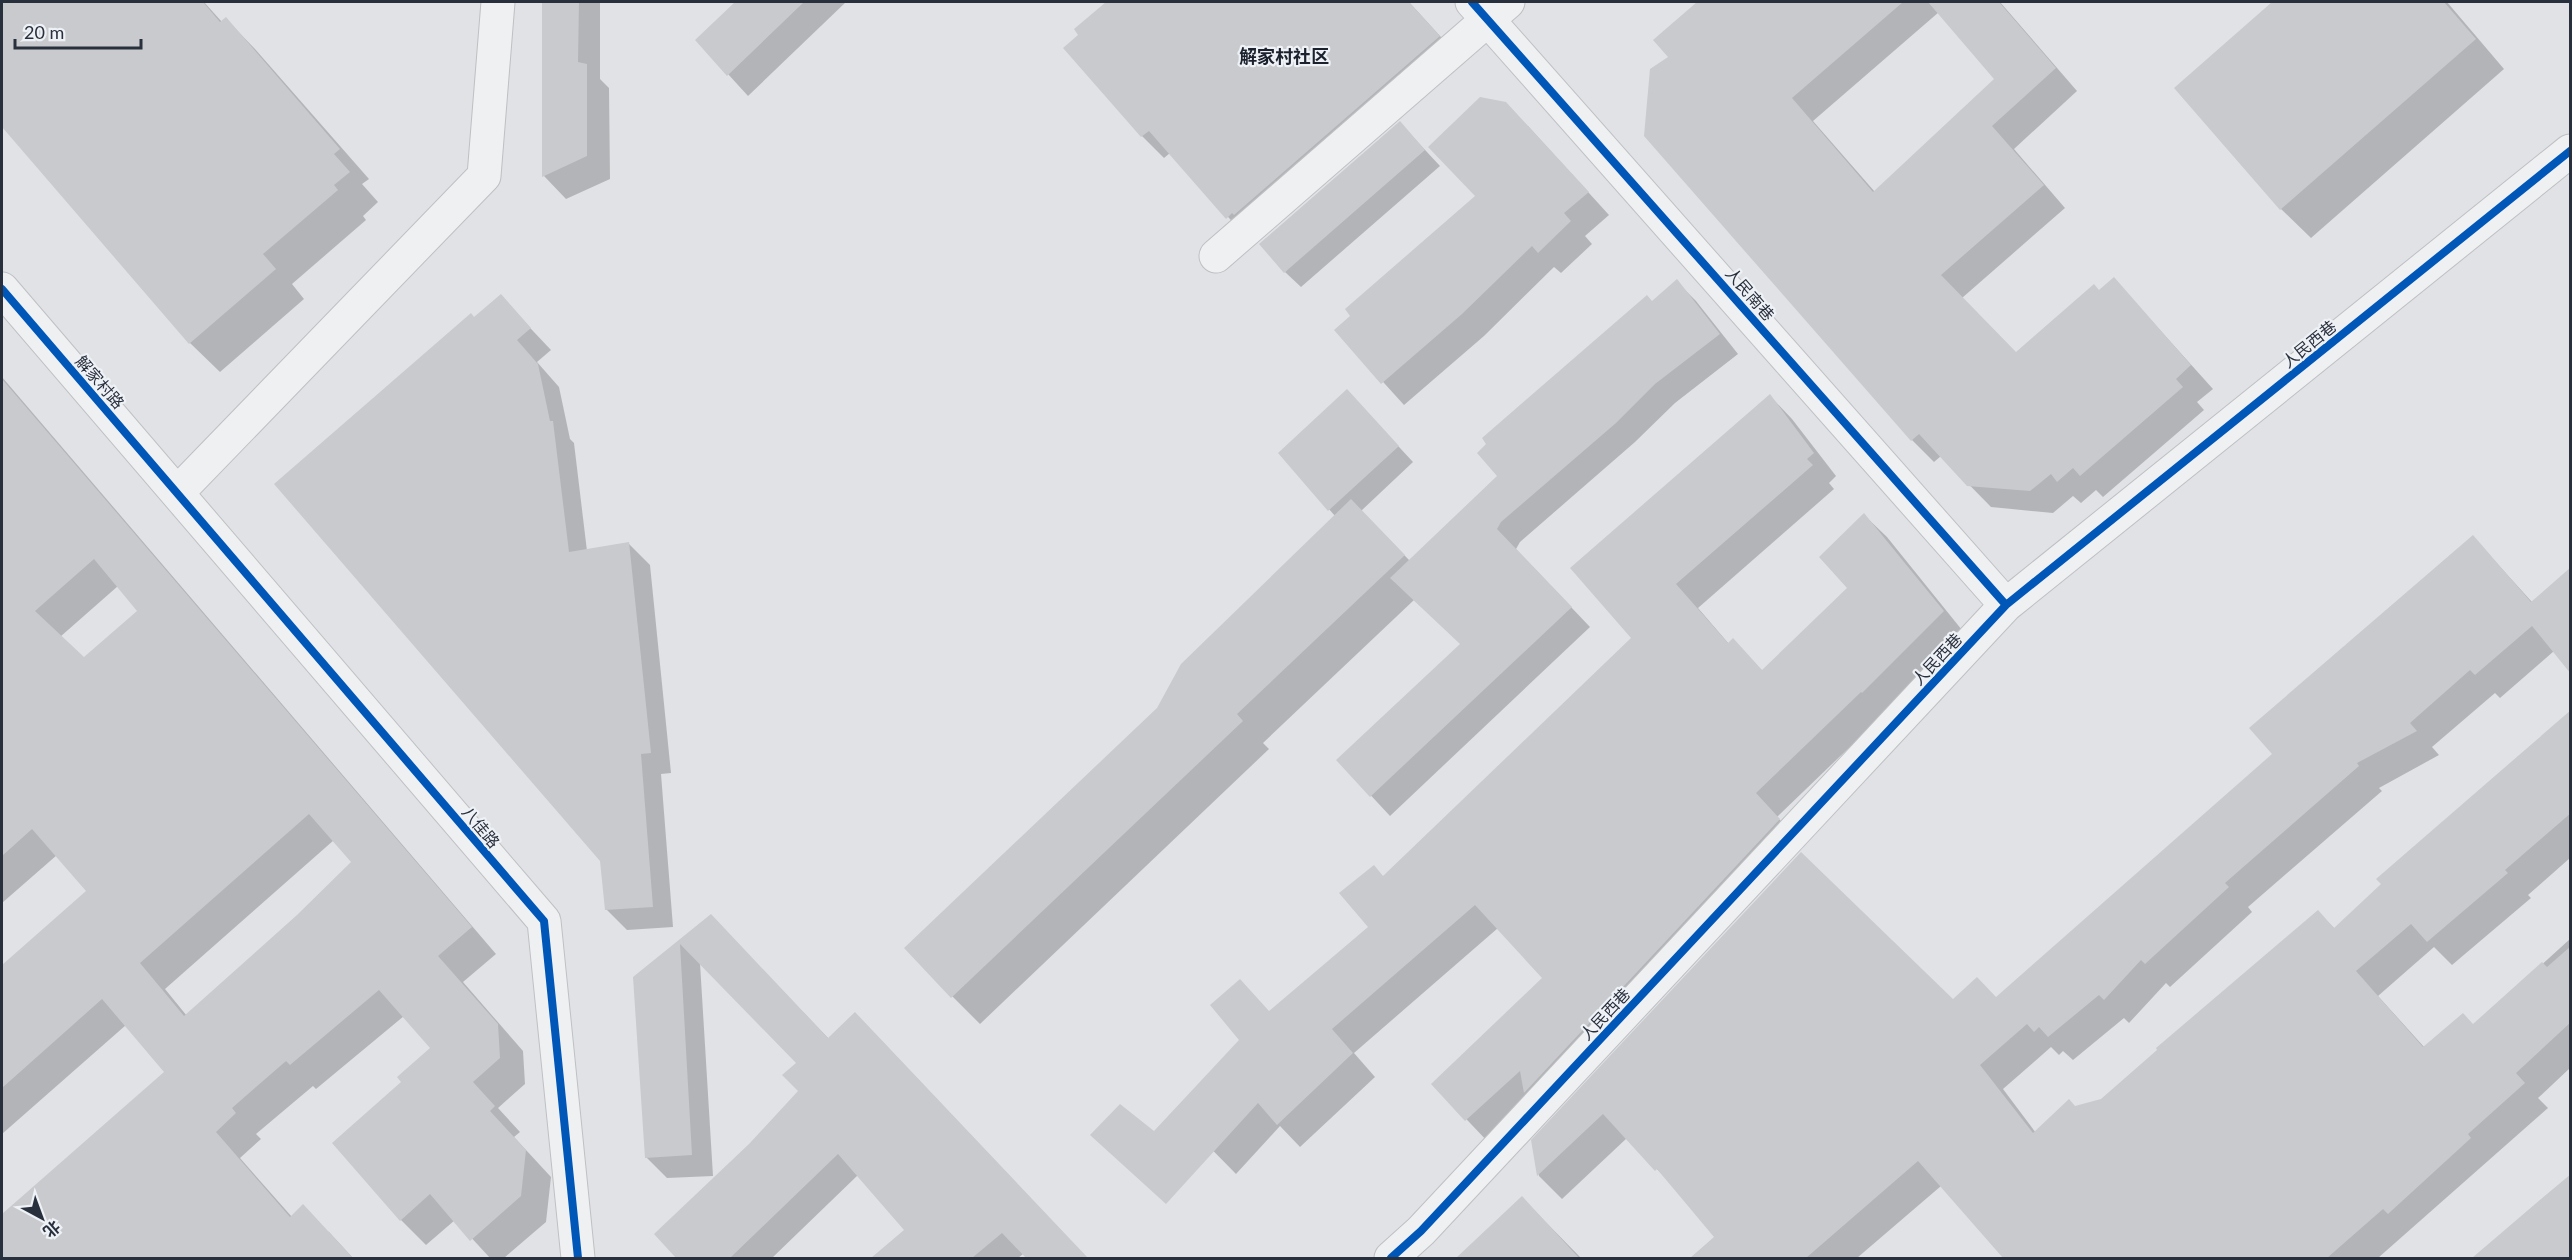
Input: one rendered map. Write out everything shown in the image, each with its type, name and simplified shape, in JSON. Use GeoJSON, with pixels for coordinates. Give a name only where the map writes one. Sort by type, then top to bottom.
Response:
{"type":"FeatureCollection","features":[{"type":"Feature","properties":{"kind":"street"},"geometry":{"type":"LineString","coordinates":[[178,492],[484,176],[498,2]]}},
{"type":"Feature","properties":{"kind":"street"},"geometry":{"type":"LineString","coordinates":[[1216,256],[1490,7]]}},
{"type":"Feature","properties":{"kind":"street","name":"人民南巷"},"geometry":{"type":"LineString","coordinates":[[1490,7],[2006,605]]}},
{"type":"Feature","properties":{"kind":"street","name":"人民西巷"},"geometry":{"type":"LineString","coordinates":[[1391,1258],[1422,1231],[2006,605],[2571,151]]}},
{"type":"Feature","properties":{"kind":"street","name":"解家村路"},"geometry":{"type":"LineString","coordinates":[[2,289],[178,492]]}},
{"type":"Feature","properties":{"kind":"street","name":"八佳路"},"geometry":{"type":"LineString","coordinates":[[178,492],[544,921],[578,1258]]}},
{"type":"Feature","properties":{"kind":"building"},"geometry":{"type":"Polygon","coordinates":[[[2,2],[203,2],[220,22],[226,17],[340,149],[334,154],[350,172],[334,185],[338,190],[263,254],[276,269],[189,344],[2,127],[2,2]]]}},
{"type":"Feature","properties":{"kind":"building"},"geometry":{"type":"Polygon","coordinates":[[[542,2],[579,2],[578,62],[587,64],[587,156],[542,177],[542,2]]]}},
{"type":"Feature","properties":{"kind":"building"},"geometry":{"type":"Polygon","coordinates":[[[735,2],[804,2],[727,76],[695,40],[735,2]]]}},
{"type":"Feature","properties":{"kind":"building"},"geometry":{"type":"Polygon","coordinates":[[[1106,2],[1409,2],[1440,36],[1234,215],[1232,213],[1226,219],[1149,131],[1141,137],[1063,48],[1078,35],[1074,29],[1106,2]]]}},
{"type":"Feature","properties":{"kind":"building"},"geometry":{"type":"Polygon","coordinates":[[[1697,2],[1903,2],[1792,98],[1873,192],[1994,79],[1928,2],[1999,2],[2056,68],[1992,126],[2044,185],[1941,275],[2016,352],[2094,284],[2099,290],[2114,277],[2191,365],[2176,379],[2183,387],[2080,476],[2073,468],[2057,482],[2051,474],[2030,491],[1967,486],[1919,434],[1911,441],[1644,136],[1650,69],[1668,57],[1653,40],[1697,2]]]}},
{"type":"Feature","properties":{"kind":"building"},"geometry":{"type":"Polygon","coordinates":[[[2272,2],[2444,2],[2476,39],[2280,210],[2174,88],[2272,2]]]}},
{"type":"Feature","properties":{"kind":"building"},"geometry":{"type":"Polygon","coordinates":[[[1480,97],[1506,102],[1589,192],[1564,213],[1571,221],[1538,253],[1532,246],[1462,314],[1381,384],[1334,330],[1350,316],[1345,309],[1475,196],[1428,147],[1480,97]]]}},
{"type":"Feature","properties":{"kind":"building"},"geometry":{"type":"Polygon","coordinates":[[[1400,121],[1425,150],[1284,273],[1259,244],[1400,121]]]}},
{"type":"Feature","properties":{"kind":"building"},"geometry":{"type":"Polygon","coordinates":[[[1677,279],[1720,334],[1655,384],[1616,423],[1501,522],[1497,529],[1572,607],[1370,797],[1336,760],[1460,644],[1390,578],[1497,476],[1477,453],[1486,444],[1482,438],[1647,295],[1652,301],[1677,279]]]}},
{"type":"Feature","properties":{"kind":"building"},"geometry":{"type":"Polygon","coordinates":[[[501,294],[531,328],[517,340],[538,364],[550,421],[553,421],[569,552],[629,542],[651,753],[641,754],[653,907],[605,910],[600,861],[274,484],[471,313],[474,317],[501,294]]]}},
{"type":"Feature","properties":{"kind":"building"},"geometry":{"type":"Polygon","coordinates":[[[2,379],[472,927],[438,956],[498,1024],[500,1058],[473,1082],[495,1106],[490,1111],[526,1150],[521,1196],[470,1241],[430,1194],[400,1221],[332,1143],[401,1082],[397,1077],[430,1048],[379,990],[290,1065],[286,1061],[232,1108],[236,1113],[216,1132],[290,1217],[303,1204],[353,1258],[2,1258],[2,1214],[164,1072],[102,999],[2,1088],[2,965],[86,891],[32,829],[2,856],[2,379]],[[94,559],[35,611],[84,657],[137,611],[94,559]],[[309,814],[140,963],[184,1016],[297,915],[351,862],[309,814]]]}},
{"type":"Feature","properties":{"kind":"building"},"geometry":{"type":"Polygon","coordinates":[[[1347,389],[1399,446],[1328,511],[1278,453],[1347,389]]]}},
{"type":"Feature","properties":{"kind":"building"},"geometry":{"type":"Polygon","coordinates":[[[1770,394],[1814,453],[1807,459],[1813,465],[1676,584],[1728,643],[1733,638],[1762,670],[1847,588],[1819,557],[1864,513],[1944,611],[1862,693],[1756,793],[1780,819],[1524,1093],[1520,1071],[1465,1121],[1431,1084],[1542,978],[1475,905],[1332,1029],[1353,1053],[1277,1125],[1258,1103],[1166,1204],[1090,1135],[1120,1104],[1154,1131],[1239,1040],[1210,1005],[1240,979],[1269,1011],[1368,927],[1339,893],[1374,865],[1383,876],[1631,638],[1570,568],[1770,394]]]}},
{"type":"Feature","properties":{"kind":"building"},"geometry":{"type":"Polygon","coordinates":[[[1351,499],[1405,555],[1237,714],[1243,721],[951,998],[904,948],[1157,708],[1181,664],[1351,499]]]}},
{"type":"Feature","properties":{"kind":"building"},"geometry":{"type":"Polygon","coordinates":[[[2473,535],[2531,602],[2571,567],[2571,674],[2532,626],[2475,675],[2470,670],[2410,723],[2417,731],[2357,763],[2359,766],[2225,883],[2229,887],[2145,964],[2141,960],[2104,1000],[2099,995],[2048,1037],[2039,1027],[2034,1032],[2027,1024],[1980,1065],[2033,1133],[2069,1099],[2075,1106],[2101,1099],[2157,1050],[2156,1048],[2318,910],[2334,928],[2381,884],[2376,879],[2571,710],[2571,813],[2505,870],[2508,873],[2427,942],[2411,924],[2356,971],[2423,1047],[2463,1013],[2473,1024],[2542,962],[2547,967],[2571,946],[2571,1022],[2516,1073],[2525,1083],[2468,1134],[2471,1138],[2388,1214],[2383,1209],[2327,1258],[2003,1258],[1918,1161],[1806,1258],[1690,1258],[1714,1237],[1657,1169],[1655,1171],[1603,1114],[1537,1176],[1531,1140],[1801,852],[1953,999],[1977,977],[1996,997],[2272,754],[2249,728],[2473,535]]]}},
{"type":"Feature","properties":{"kind":"building"},"geometry":{"type":"Polygon","coordinates":[[[711,914],[828,1038],[855,1012],[1088,1258],[1026,1258],[1002,1233],[972,1258],[871,1258],[904,1230],[838,1154],[730,1258],[676,1258],[654,1234],[749,1144],[798,1091],[782,1075],[796,1063],[680,944],[692,1155],[645,1158],[633,977],[711,914]]]}},
{"type":"Feature","properties":{"kind":"building"},"geometry":{"type":"Polygon","coordinates":[[[2571,1174],[2571,1258],[2472,1258],[2541,1199],[2571,1174]]]}},
{"type":"Feature","properties":{"kind":"building"},"geometry":{"type":"Polygon","coordinates":[[[1522,1196],[1579,1258],[1456,1258],[1522,1196]]]}},
{"type":"Feature","properties":{"kind":"cycle path"},"geometry":{"type":"LineString","coordinates":[[1472,2],[2006,605]]}},
{"type":"Feature","properties":{"kind":"cycle path"},"geometry":{"type":"LineString","coordinates":[[1391,1258],[1421,1231],[2006,605],[2570,151]]}},
{"type":"Feature","properties":{"kind":"cycle path"},"geometry":{"type":"LineString","coordinates":[[2,289],[544,921],[578,1258]]}},
{"type":"Feature","properties":{"kind":"district","name":"解家村社区"},"geometry":{"type":"Point","coordinates":[1284,57]}}]}
